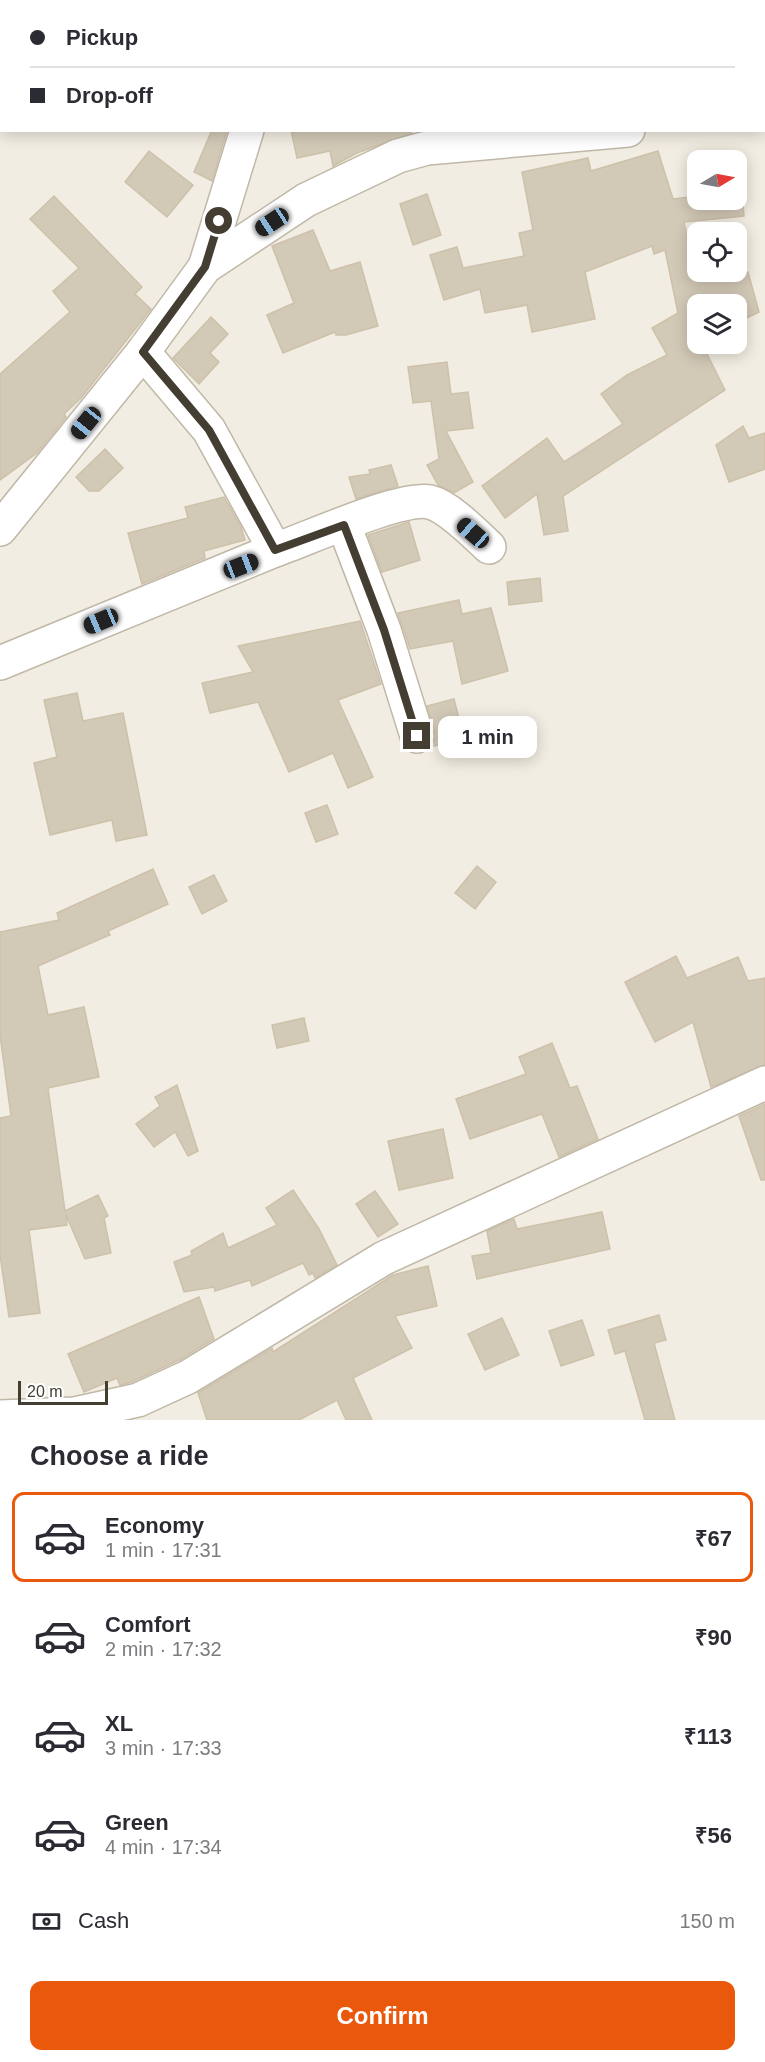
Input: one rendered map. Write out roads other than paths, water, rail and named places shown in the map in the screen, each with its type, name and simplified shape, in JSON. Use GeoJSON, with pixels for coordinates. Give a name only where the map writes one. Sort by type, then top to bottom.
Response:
{"type":"FeatureCollection","features":[{"type":"Feature","properties":{"kind":"street"},"geometry":{"type":"LineString","coordinates":[[0,529],[143,352],[205,267],[245,132]]}},
{"type":"Feature","properties":{"kind":"street"},"geometry":{"type":"LineString","coordinates":[[205,267],[306,200],[398,156],[427,148],[606,132]]}},
{"type":"Feature","properties":{"kind":"street"},"geometry":{"type":"LineString","coordinates":[[143,352],[209,430],[275,550]]}},
{"type":"Feature","properties":{"kind":"street"},"geometry":{"type":"LineString","coordinates":[[0,663],[275,550],[402,503],[430,502],[458,519],[489,547]]}},
{"type":"Feature","properties":{"kind":"street"},"geometry":{"type":"LineString","coordinates":[[344,525],[384,630],[417,736]]}},
{"type":"Feature","properties":{"kind":"street"},"geometry":{"type":"LineString","coordinates":[[0,1417],[74,1414],[138,1400],[188,1377],[384,1258],[765,1083]]}}]}
